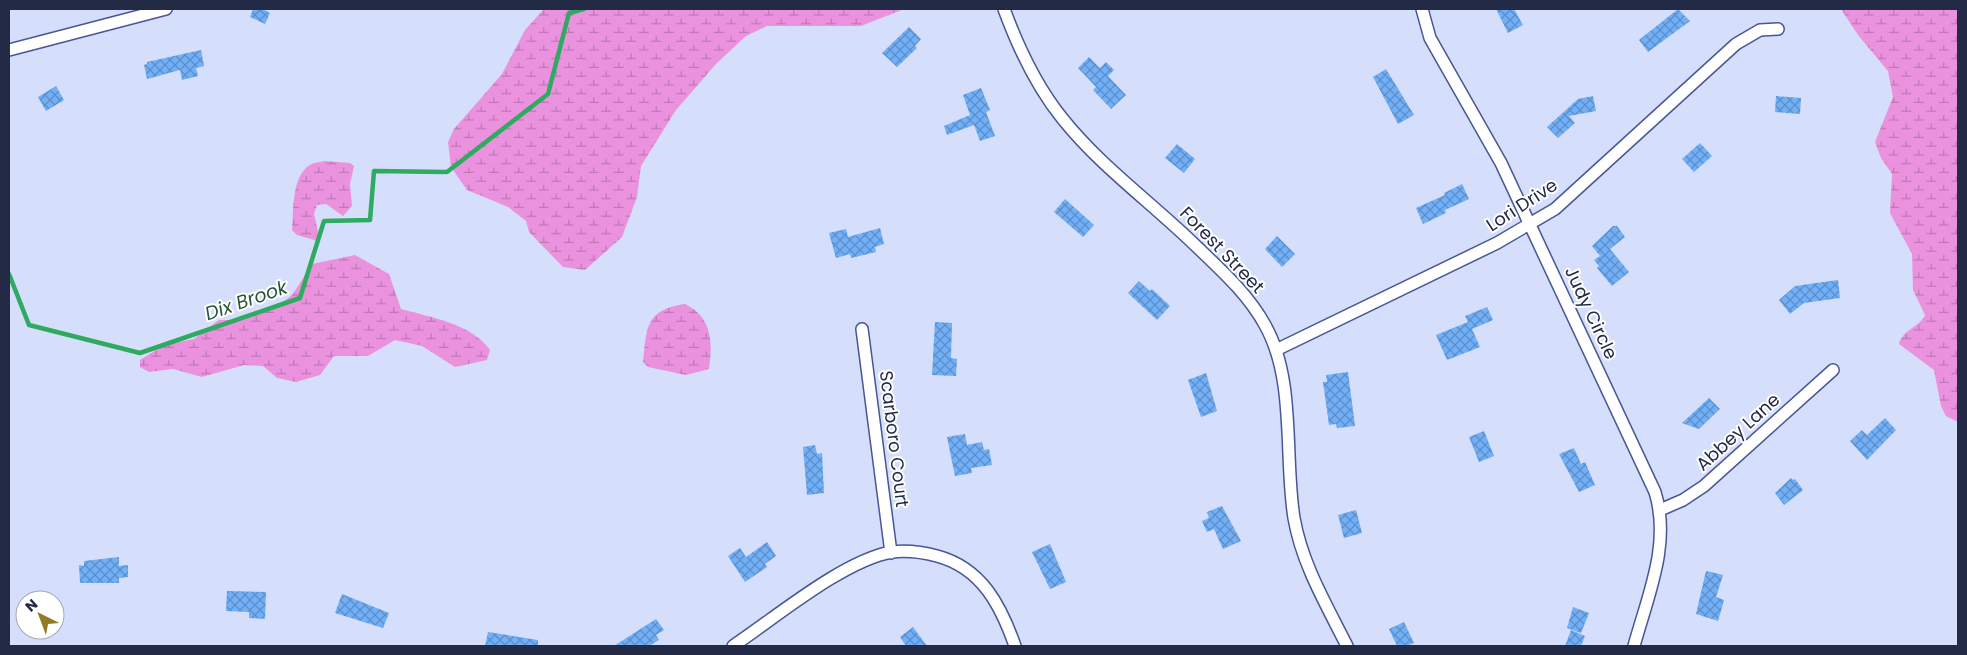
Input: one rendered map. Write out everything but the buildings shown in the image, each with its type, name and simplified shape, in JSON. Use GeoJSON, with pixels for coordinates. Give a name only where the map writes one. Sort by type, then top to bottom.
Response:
{"type":"FeatureCollection","features":[{"type":"Feature","properties":{"kind":"street"},"geometry":{"type":"LineString","coordinates":[[9,50],[166,9]]}},
{"type":"Feature","properties":{"kind":"street","name":"Forest Street"},"geometry":{"type":"LineString","coordinates":[[1004,9],[1016,41],[1035,78],[1061,118],[1089,149],[1171,221],[1230,279],[1249,300],[1266,325],[1276,350],[1283,380],[1294,517],[1300,544],[1324,602],[1347,646]]}},
{"type":"Feature","properties":{"kind":"street","name":"Judy Circle"},"geometry":{"type":"LineString","coordinates":[[1422,9],[1430,38],[1493,147],[1651,482],[1660,510],[1661,547],[1634,646]]}},
{"type":"Feature","properties":{"kind":"street","name":"Lori Drive"},"geometry":{"type":"LineString","coordinates":[[1276,350],[1531,225],[1576,191],[1736,44],[1760,30],[1778,29]]}},
{"type":"Feature","properties":{"kind":"street","name":"Scarboro Court"},"geometry":{"type":"LineString","coordinates":[[862,329],[891,552]]}},
{"type":"Feature","properties":{"kind":"street","name":"Abbey Lane"},"geometry":{"type":"LineString","coordinates":[[1660,510],[1683,500],[1704,486],[1833,370]]}},
{"type":"Feature","properties":{"kind":"street"},"geometry":{"type":"LineString","coordinates":[[733,646],[848,568],[891,552],[904,551],[945,558],[968,570],[986,586],[997,602],[1015,646]]}},
{"type":"Feature","properties":{"kind":"green space"},"geometry":{"type":"Polygon","coordinates":[[[544,9],[904,9],[861,26],[767,26],[746,36],[716,64],[676,110],[641,166],[637,197],[622,237],[585,270],[563,267],[529,232],[526,221],[508,207],[467,190],[451,167],[448,142],[454,129],[502,74],[525,30],[544,9]]]}},
{"type":"Feature","properties":{"kind":"green space"},"geometry":{"type":"Polygon","coordinates":[[[1841,9],[1958,9],[1958,422],[1946,416],[1941,406],[1934,370],[1899,344],[1904,335],[1919,323],[1925,315],[1913,290],[1912,254],[1890,213],[1892,174],[1881,158],[1875,142],[1893,97],[1888,71],[1858,35],[1841,9]]]}},
{"type":"Feature","properties":{"kind":"green space"},"geometry":{"type":"Polygon","coordinates":[[[325,161],[350,163],[354,166],[350,184],[352,206],[343,216],[326,204],[317,205],[314,214],[320,240],[318,241],[297,235],[292,230],[294,204],[296,185],[304,170],[312,164],[325,161]]]}},
{"type":"Feature","properties":{"kind":"green space"},"geometry":{"type":"Polygon","coordinates":[[[355,255],[389,274],[401,309],[450,323],[473,334],[490,350],[487,360],[455,367],[422,346],[395,340],[368,356],[334,356],[320,375],[296,382],[277,378],[263,366],[244,365],[202,377],[173,369],[149,372],[140,367],[140,360],[164,345],[194,339],[219,320],[242,320],[278,306],[293,294],[312,264],[355,255]]]}},
{"type":"Feature","properties":{"kind":"green space"},"geometry":{"type":"Polygon","coordinates":[[[685,304],[701,316],[709,331],[711,349],[709,369],[686,375],[648,367],[643,362],[646,339],[651,322],[662,311],[685,304]]]}},
{"type":"Feature","properties":{"kind":"waterway","name":"Dix Brook"},"geometry":{"type":"LineString","coordinates":[[9,274],[29,325],[140,353],[300,298],[324,221],[370,220],[374,171],[447,172],[548,94],[569,13],[584,9]]}}]}
